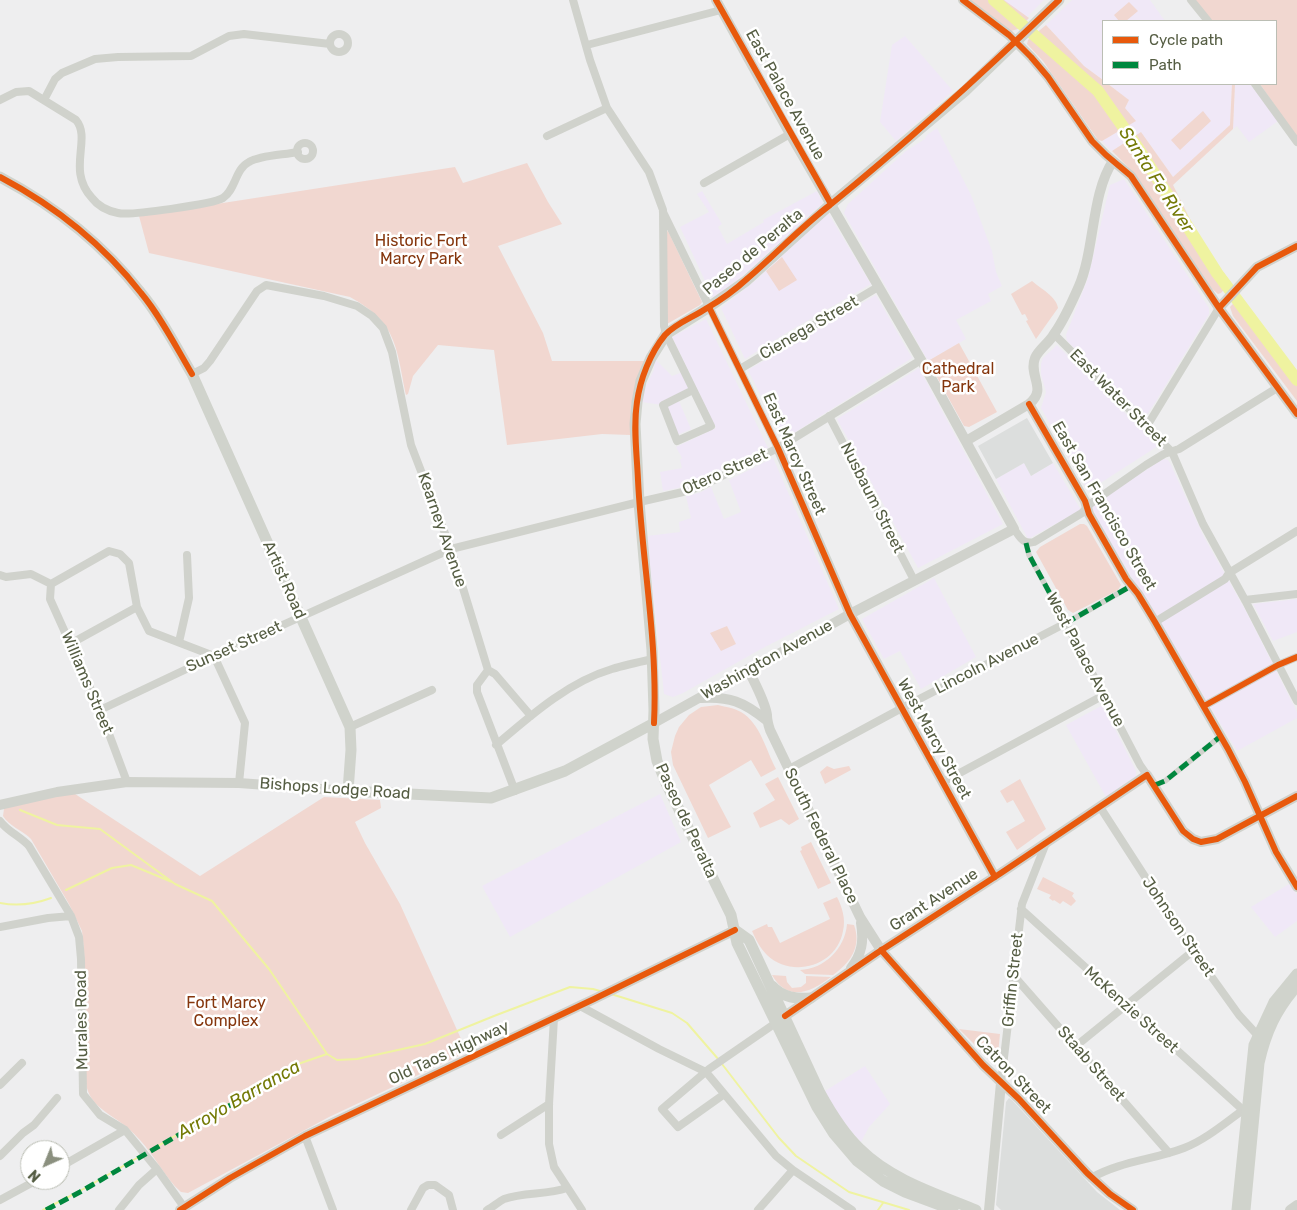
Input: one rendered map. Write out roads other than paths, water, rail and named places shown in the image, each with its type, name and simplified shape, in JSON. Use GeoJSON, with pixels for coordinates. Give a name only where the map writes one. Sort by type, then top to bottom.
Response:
{"type":"FeatureCollection","features":[{"type":"Feature","properties":{"kind":"main road","name":"Paseo de Peralta"},"geometry":{"type":"LineString","coordinates":[[976,1210],[898,1176],[861,1151],[848,1137],[833,1116],[781,1019],[737,944],[731,915],[660,769],[653,738],[653,659],[639,502],[635,424],[640,384],[648,364],[666,334],[746,281],[831,204],[927,124],[1059,0]]}},
{"type":"Feature","properties":{"kind":"main road","name":"Artist Road"},"geometry":{"type":"LineString","coordinates":[[0,177],[32,194],[61,214],[102,249],[142,293],[192,374],[350,727],[351,750],[348,791]]}},
{"type":"Feature","properties":{"kind":"main road","name":"Bishops Lodge Road"},"geometry":{"type":"LineString","coordinates":[[348,791],[484,799],[500,796],[565,771],[654,723]]}},
{"type":"Feature","properties":{"kind":"main road","name":"Paseo de Peralta"},"geometry":{"type":"LineString","coordinates":[[735,930],[750,940],[769,981],[781,1019],[826,1122],[852,1155],[865,1168],[883,1181],[905,1192],[953,1210]]}},
{"type":"Feature","properties":{"kind":"main road"},"geometry":{"type":"LineString","coordinates":[[1261,1038],[1274,1002],[1297,974]]}},
{"type":"Feature","properties":{"kind":"main road"},"geometry":{"type":"LineString","coordinates":[[769,981],[775,989],[794,999],[812,998]]}},
{"type":"Feature","properties":{"kind":"main road"},"geometry":{"type":"LineString","coordinates":[[1237,1210],[1252,1055],[1276,1014],[1297,986]]}},
{"type":"Feature","properties":{"kind":"main road"},"geometry":{"type":"LineString","coordinates":[[1245,1210],[1248,1110]]}},
{"type":"Feature","properties":{"kind":"main road"},"geometry":{"type":"LineString","coordinates":[[897,1166],[900,1172],[916,1179],[922,1188]]}},
{"type":"Feature","properties":{"kind":"street"},"geometry":{"type":"LineString","coordinates":[[573,0],[590,60],[607,108],[649,172],[663,210],[664,326],[666,334],[711,426],[677,441],[663,405],[693,390]]}},
{"type":"Feature","properties":{"kind":"street","name":"East Palace Avenue"},"geometry":{"type":"LineString","coordinates":[[716,0],[790,134],[921,360],[1014,529],[1026,543]]}},
{"type":"Feature","properties":{"kind":"street"},"geometry":{"type":"LineString","coordinates":[[962,0],[1019,39],[1092,140],[1131,176],[1222,305],[1277,388],[1297,414]]}},
{"type":"Feature","properties":{"kind":"street"},"geometry":{"type":"LineString","coordinates":[[1191,0],[1207,20]]}},
{"type":"Feature","properties":{"kind":"street"},"geometry":{"type":"LineString","coordinates":[[587,45],[721,10]]}},
{"type":"Feature","properties":{"kind":"street"},"geometry":{"type":"LineString","coordinates":[[44,100],[55,79],[95,59],[190,56],[229,36],[244,34],[330,44]]}},
{"type":"Feature","properties":{"kind":"street"},"geometry":{"type":"LineString","coordinates":[[1256,85],[1297,142]]}},
{"type":"Feature","properties":{"kind":"street"},"geometry":{"type":"LineString","coordinates":[[0,100],[22,90],[32,92],[70,115],[80,125],[82,134],[79,170],[83,185],[95,202],[116,213],[138,213],[217,201],[228,192],[248,162],[298,152]]}},
{"type":"Feature","properties":{"kind":"street"},"geometry":{"type":"LineString","coordinates":[[547,136],[607,108]]}},
{"type":"Feature","properties":{"kind":"street"},"geometry":{"type":"LineString","coordinates":[[704,183],[790,134]]}},
{"type":"Feature","properties":{"kind":"street"},"geometry":{"type":"LineString","coordinates":[[966,441],[1029,404],[1036,397],[1038,390],[1034,370],[1035,359],[1054,334],[1083,275],[1104,179],[1113,161]]}},
{"type":"Feature","properties":{"kind":"street","name":"East Marcy Street"},"geometry":{"type":"LineString","coordinates":[[663,210],[778,448],[850,614]]}},
{"type":"Feature","properties":{"kind":"street"},"geometry":{"type":"LineString","coordinates":[[1147,426],[1222,305],[1257,267],[1297,246]]}},
{"type":"Feature","properties":{"kind":"street","name":"Kearney Avenue"},"geometry":{"type":"LineString","coordinates":[[192,374],[204,368],[210,361],[257,291],[266,285],[324,296],[357,306],[372,316],[383,328],[392,352],[411,445],[451,549],[488,670],[495,674],[530,716]]}},
{"type":"Feature","properties":{"kind":"street","name":"Cienega Street"},"geometry":{"type":"LineString","coordinates":[[740,369],[878,287]]}},
{"type":"Feature","properties":{"kind":"street","name":"East Water Street"},"geometry":{"type":"LineString","coordinates":[[1054,334],[1172,452],[1203,524],[1297,701]]}},
{"type":"Feature","properties":{"kind":"street","name":"Otero Street"},"geometry":{"type":"LineString","coordinates":[[451,549],[683,492],[700,486],[778,448],[921,360]]}},
{"type":"Feature","properties":{"kind":"street"},"geometry":{"type":"LineString","coordinates":[[1026,543],[1034,542],[1078,516],[1090,504],[1140,468],[1164,454],[1179,449],[1277,388]]}},
{"type":"Feature","properties":{"kind":"street","name":"East San Francisco Street"},"geometry":{"type":"LineString","coordinates":[[1029,404],[1080,492],[1089,514],[1155,622],[1221,736],[1245,782],[1276,852],[1297,887]]}},
{"type":"Feature","properties":{"kind":"street","name":"Nusbaum Street"},"geometry":{"type":"LineString","coordinates":[[829,416],[914,580]]}},
{"type":"Feature","properties":{"kind":"street","name":"Washington Avenue"},"geometry":{"type":"LineString","coordinates":[[654,723],[748,669],[850,614],[1014,529]]}},
{"type":"Feature","properties":{"kind":"street"},"geometry":{"type":"LineString","coordinates":[[1155,622],[1297,531]]}},
{"type":"Feature","properties":{"kind":"street","name":"West Palace Avenue"},"geometry":{"type":"LineString","coordinates":[[1026,543],[1029,555],[1147,775]]}},
{"type":"Feature","properties":{"kind":"street","name":"Sunset Street"},"geometry":{"type":"LineString","coordinates":[[100,710],[214,656],[451,549]]}},
{"type":"Feature","properties":{"kind":"street"},"geometry":{"type":"LineString","coordinates":[[0,575],[10,577],[31,574],[52,584],[109,551],[120,554],[129,563],[137,607],[149,631],[214,656],[245,723],[239,783]]}},
{"type":"Feature","properties":{"kind":"street"},"geometry":{"type":"LineString","coordinates":[[179,642],[189,598],[187,555]]}},
{"type":"Feature","properties":{"kind":"street","name":"Williams Street"},"geometry":{"type":"LineString","coordinates":[[52,584],[50,599],[100,710],[127,782]]}},
{"type":"Feature","properties":{"kind":"street","name":"Lincoln Avenue"},"geometry":{"type":"LineString","coordinates":[[789,769],[1066,623],[1132,586]]}},
{"type":"Feature","properties":{"kind":"street"},"geometry":{"type":"LineString","coordinates":[[1245,600],[1297,594]]}},
{"type":"Feature","properties":{"kind":"street"},"geometry":{"type":"LineString","coordinates":[[70,644],[137,607]]}},
{"type":"Feature","properties":{"kind":"street","name":"West Marcy Street"},"geometry":{"type":"LineString","coordinates":[[850,614],[995,877]]}},
{"type":"Feature","properties":{"kind":"street"},"geometry":{"type":"LineString","coordinates":[[1204,706],[1278,665],[1297,657]]}},
{"type":"Feature","properties":{"kind":"street"},"geometry":{"type":"LineString","coordinates":[[496,745],[530,716],[570,689],[597,674],[653,659]]}},
{"type":"Feature","properties":{"kind":"street","name":"South Federal Place"},"geometry":{"type":"LineString","coordinates":[[748,669],[767,715],[766,720],[789,769],[860,917],[882,950]]}},
{"type":"Feature","properties":{"kind":"street"},"geometry":{"type":"LineString","coordinates":[[488,670],[477,685],[477,692],[515,791]]}},
{"type":"Feature","properties":{"kind":"street"},"geometry":{"type":"LineString","coordinates":[[350,727],[432,690]]}},
{"type":"Feature","properties":{"kind":"street"},"geometry":{"type":"LineString","coordinates":[[943,782],[1104,695]]}},
{"type":"Feature","properties":{"kind":"street"},"geometry":{"type":"LineString","coordinates":[[698,698],[720,697],[735,700],[766,720]]}},
{"type":"Feature","properties":{"kind":"street"},"geometry":{"type":"LineString","coordinates":[[1155,785],[1164,781],[1221,736]]}},
{"type":"Feature","properties":{"kind":"street"},"geometry":{"type":"LineString","coordinates":[[1147,775],[1183,831],[1197,841],[1204,842],[1217,839],[1297,796]]}},
{"type":"Feature","properties":{"kind":"street","name":"Grant Avenue"},"geometry":{"type":"LineString","coordinates":[[724,1095],[678,1127],[662,1109],[707,1071],[849,972],[1147,775]]}},
{"type":"Feature","properties":{"kind":"street","name":"Bishops Lodge Road"},"geometry":{"type":"LineString","coordinates":[[0,804],[57,792],[127,782],[239,783],[348,791]]}},
{"type":"Feature","properties":{"kind":"street","name":"Johnson Street"},"geometry":{"type":"LineString","coordinates":[[1100,807],[1192,951],[1239,1016],[1261,1038]]}},
{"type":"Feature","properties":{"kind":"street","name":"Murales Road"},"geometry":{"type":"LineString","coordinates":[[0,821],[29,846],[71,916],[79,936],[84,1094],[100,1115],[125,1130],[157,1169],[182,1208]]}},
{"type":"Feature","properties":{"kind":"street","name":"Griffin Street"},"geometry":{"type":"LineString","coordinates":[[990,1210],[1001,1083],[1021,909],[1023,899],[1046,843]]}},
{"type":"Feature","properties":{"kind":"street","name":"McKenzie Street"},"geometry":{"type":"LineString","coordinates":[[1021,909],[1126,1006],[1248,1110]]}},
{"type":"Feature","properties":{"kind":"street"},"geometry":{"type":"LineString","coordinates":[[0,936],[2,928],[48,918],[71,916]]}},
{"type":"Feature","properties":{"kind":"street"},"geometry":{"type":"LineString","coordinates":[[849,972],[858,958],[862,945],[860,917]]}},
{"type":"Feature","properties":{"kind":"street","name":"Old Taos Highway"},"geometry":{"type":"LineString","coordinates":[[182,1208],[305,1136],[618,988],[735,930]]}},
{"type":"Feature","properties":{"kind":"street","name":"Catron Street"},"geometry":{"type":"LineString","coordinates":[[882,950],[960,1040],[1001,1083],[1019,1098],[1091,1178],[1133,1210]]}},
{"type":"Feature","properties":{"kind":"street"},"geometry":{"type":"LineString","coordinates":[[1076,1046],[1192,951]]}},
{"type":"Feature","properties":{"kind":"street","name":"Staab Street"},"geometry":{"type":"LineString","coordinates":[[1013,975],[1169,1153]]}},
{"type":"Feature","properties":{"kind":"street"},"geometry":{"type":"LineString","coordinates":[[580,1006],[659,1049],[707,1071],[724,1095],[776,1156],[793,1170],[852,1210]]}},
{"type":"Feature","properties":{"kind":"street"},"geometry":{"type":"LineString","coordinates":[[554,1018],[549,1104],[549,1144],[554,1167],[582,1210]]}},
{"type":"Feature","properties":{"kind":"street"},"geometry":{"type":"LineString","coordinates":[[0,1085],[22,1063]]}},
{"type":"Feature","properties":{"kind":"street"},"geometry":{"type":"LineString","coordinates":[[0,1156],[34,1125],[57,1098]]}},
{"type":"Feature","properties":{"kind":"street"},"geometry":{"type":"LineString","coordinates":[[501,1135],[549,1104]]}},
{"type":"Feature","properties":{"kind":"street"},"geometry":{"type":"LineString","coordinates":[[1091,1178],[1113,1166],[1169,1153],[1193,1144],[1248,1110]]}},
{"type":"Feature","properties":{"kind":"street"},"geometry":{"type":"LineString","coordinates":[[70,1161],[125,1130]]}},
{"type":"Feature","properties":{"kind":"street"},"geometry":{"type":"LineString","coordinates":[[305,1136],[333,1210]]}},
{"type":"Feature","properties":{"kind":"street"},"geometry":{"type":"LineString","coordinates":[[119,1210],[139,1185],[157,1169]]}},
{"type":"Feature","properties":{"kind":"street"},"geometry":{"type":"LineString","coordinates":[[758,1210],[793,1170]]}},
{"type":"Feature","properties":{"kind":"street"},"geometry":{"type":"LineString","coordinates":[[411,1210],[423,1188],[428,1185],[435,1185],[449,1195],[453,1210]]}},
{"type":"Feature","properties":{"kind":"street"},"geometry":{"type":"LineString","coordinates":[[487,1210],[504,1199],[556,1192],[567,1188]]}},
{"type":"Feature","properties":{"kind":"street"},"geometry":{"type":"LineString","coordinates":[[0,1200],[20,1189]]}},
{"type":"Feature","properties":{"kind":"street"},"geometry":{"type":"LineString","coordinates":[[1290,1210],[1297,1205]]}},
{"type":"Feature","properties":{"kind":"waterway","name":"Santa Fe River"},"geometry":{"type":"LineString","coordinates":[[994,0],[1098,91],[1138,148],[1217,273],[1297,380]]}},
{"type":"Feature","properties":{"kind":"waterway"},"geometry":{"type":"LineString","coordinates":[[20,810],[57,825],[100,829],[175,884],[212,901],[269,969],[327,1054],[337,1060],[357,1059],[425,1044],[570,987],[600,991]]}},
{"type":"Feature","properties":{"kind":"waterway"},"geometry":{"type":"LineString","coordinates":[[66,890],[112,868],[131,865],[172,882]]}},
{"type":"Feature","properties":{"kind":"waterway"},"geometry":{"type":"LineString","coordinates":[[0,903],[26,904],[51,898]]}},
{"type":"Feature","properties":{"kind":"waterway"},"geometry":{"type":"LineString","coordinates":[[611,994],[672,1013],[687,1023],[719,1060]]}},
{"type":"Feature","properties":{"kind":"waterway","name":"Arroyo Barranca"},"geometry":{"type":"LineString","coordinates":[[153,1149],[298,1064],[327,1054]]}},
{"type":"Feature","properties":{"kind":"waterway"},"geometry":{"type":"LineString","coordinates":[[722,1064],[779,1138],[796,1156],[849,1192],[909,1210]]}},
{"type":"Feature","properties":{"kind":"waterway","name":"Arroyo Barranca"},"geometry":{"type":"LineString","coordinates":[[43,1210],[137,1158]]}},
{"type":"Feature","properties":{"kind":"waterway"},"geometry":{"type":"LineString","coordinates":[[878,1210],[883,1203]]}},
{"type":"Feature","properties":{"kind":"park label","name":"Historic Fort Marcy Park"},"geometry":{"type":"Point","coordinates":[421,250]}},
{"type":"Feature","properties":{"kind":"park label","name":"Cathedral Park"},"geometry":{"type":"Point","coordinates":[958,378]}},
{"type":"Feature","properties":{"kind":"park label","name":"Fort Marcy Complex"},"geometry":{"type":"Point","coordinates":[226,1012]}}]}
